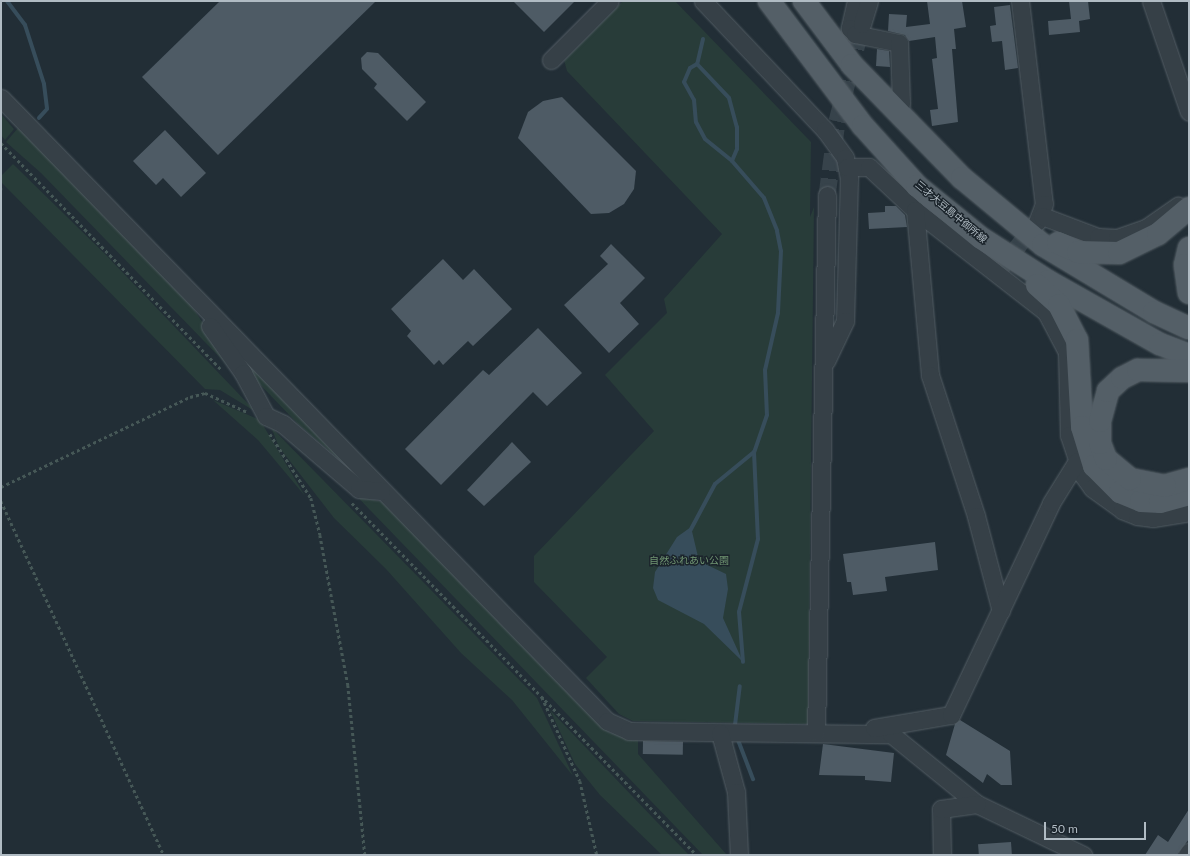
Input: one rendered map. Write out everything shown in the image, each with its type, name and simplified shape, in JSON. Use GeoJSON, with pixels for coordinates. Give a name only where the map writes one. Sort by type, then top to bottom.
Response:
{"type":"FeatureCollection","features":[{"type":"Feature","properties":{"kind":"main road","name":"三才大豆島中御所線"},"geometry":{"type":"LineString","coordinates":[[769,1],[863,126],[917,186],[980,238],[1094,308],[1160,344],[1189,355]]}},
{"type":"Feature","properties":{"kind":"main road"},"geometry":{"type":"LineString","coordinates":[[804,1],[822,28],[890,108],[962,178],[1043,246],[1154,312],[1189,328]]}},
{"type":"Feature","properties":{"kind":"main road"},"geometry":{"type":"LineString","coordinates":[[1006,215],[1078,252],[1097,255],[1119,253],[1138,246],[1189,208]]}},
{"type":"Feature","properties":{"kind":"main road"},"geometry":{"type":"LineString","coordinates":[[980,238],[1046,293],[1071,324],[1080,355],[1085,445],[1094,466],[1107,482],[1141,501],[1160,502],[1189,494]]}},
{"type":"Feature","properties":{"kind":"main road"},"geometry":{"type":"LineString","coordinates":[[1189,248],[1185,265],[1189,293]]}},
{"type":"Feature","properties":{"kind":"main road"},"geometry":{"type":"LineString","coordinates":[[1189,372],[1138,370],[1122,378],[1108,391],[1100,421],[1100,443],[1106,459],[1130,479],[1164,486],[1189,479]]}},
{"type":"Feature","properties":{"kind":"street"},"geometry":{"type":"LineString","coordinates":[[551,60],[610,1]]}},
{"type":"Feature","properties":{"kind":"street"},"geometry":{"type":"LineString","coordinates":[[704,1],[825,130],[847,167],[845,321],[824,367]]}},
{"type":"Feature","properties":{"kind":"street"},"geometry":{"type":"LineString","coordinates":[[856,1],[850,28],[855,34],[873,37],[878,42],[899,43],[901,104]]}},
{"type":"Feature","properties":{"kind":"street"},"geometry":{"type":"LineString","coordinates":[[862,24],[869,1]]}},
{"type":"Feature","properties":{"kind":"street"},"geometry":{"type":"LineString","coordinates":[[1020,1],[1044,204],[1040,219],[1063,226],[1117,238],[1146,228],[1189,198]]}},
{"type":"Feature","properties":{"kind":"street"},"geometry":{"type":"LineString","coordinates":[[1151,1],[1189,112]]}},
{"type":"Feature","properties":{"kind":"street"},"geometry":{"type":"LineString","coordinates":[[1,98],[381,491],[607,721],[629,731],[891,734],[977,804],[1083,855]]}},
{"type":"Feature","properties":{"kind":"street"},"geometry":{"type":"LineString","coordinates":[[847,167],[869,167],[915,210],[999,271],[1037,302],[1062,339],[1069,364],[1069,435],[1077,461],[1092,488],[1122,510],[1153,518],[1189,512]]}},
{"type":"Feature","properties":{"kind":"street"},"geometry":{"type":"LineString","coordinates":[[816,732],[827,195]]}},
{"type":"Feature","properties":{"kind":"street"},"geometry":{"type":"LineString","coordinates":[[915,210],[930,375],[976,516],[1001,610]]}},
{"type":"Feature","properties":{"kind":"street"},"geometry":{"type":"LineString","coordinates":[[190,294],[266,416],[283,424],[359,489],[381,491]]}},
{"type":"Feature","properties":{"kind":"street"},"geometry":{"type":"LineString","coordinates":[[842,733],[952,715],[1052,503],[1077,461]]}},
{"type":"Feature","properties":{"kind":"street"},"geometry":{"type":"LineString","coordinates":[[720,733],[736,792],[739,855]]}},
{"type":"Feature","properties":{"kind":"street"},"geometry":{"type":"LineString","coordinates":[[942,855],[941,809],[977,804]]}},
{"type":"Feature","properties":{"kind":"path"},"geometry":{"type":"LineString","coordinates":[[1,487],[190,397],[205,393],[258,417],[266,416],[265,423],[275,445],[311,498],[320,535],[348,685],[365,855]]}},
{"type":"Feature","properties":{"kind":"path"},"geometry":{"type":"LineString","coordinates":[[1,501],[164,855]]}},
{"type":"Feature","properties":{"kind":"path"},"geometry":{"type":"LineString","coordinates":[[541,694],[580,781],[596,855]]}},
{"type":"Feature","properties":{"kind":"green space","name":"自然ふれあい公園"},"geometry":{"type":"Polygon","coordinates":[[[623,1],[675,1],[811,142],[810,217],[814,207],[808,724],[633,721],[619,714],[586,678],[607,657],[534,582],[534,556],[654,431],[605,375],[667,313],[664,299],[722,234],[567,71],[564,60],[623,1]]]}},
{"type":"Feature","properties":{"kind":"green space"},"geometry":{"type":"Polygon","coordinates":[[[1,114],[14,129],[5,140],[1,135],[1,114]]]}},
{"type":"Feature","properties":{"kind":"green space"},"geometry":{"type":"Polygon","coordinates":[[[18,128],[78,185],[190,303],[234,372],[41,173],[6,142],[18,128]]]}},
{"type":"Feature","properties":{"kind":"green space"},"geometry":{"type":"Polygon","coordinates":[[[13,164],[106,255],[256,412],[220,390],[205,389],[1,182],[1,176],[13,164]]]}},
{"type":"Feature","properties":{"kind":"green space"},"geometry":{"type":"Polygon","coordinates":[[[219,328],[359,476],[298,424],[246,370],[219,328]]]}},
{"type":"Feature","properties":{"kind":"green space"},"geometry":{"type":"Polygon","coordinates":[[[213,400],[260,420],[305,496],[258,440],[213,400]]]}},
{"type":"Feature","properties":{"kind":"green space"},"geometry":{"type":"Polygon","coordinates":[[[271,427],[537,698],[573,776],[512,700],[461,653],[386,569],[334,518],[279,447],[271,427]]]}},
{"type":"Feature","properties":{"kind":"green space"},"geometry":{"type":"Polygon","coordinates":[[[314,452],[369,499],[383,502],[610,733],[638,737],[638,754],[727,855],[703,855],[314,452]]]}},
{"type":"Feature","properties":{"kind":"green space"},"geometry":{"type":"Polygon","coordinates":[[[550,710],[689,855],[662,855],[600,795],[575,764],[550,710]]]}},
{"type":"Feature","properties":{"kind":"water"},"geometry":{"type":"Polygon","coordinates":[[[691,527],[699,561],[726,574],[728,589],[723,618],[743,662],[704,624],[658,600],[653,588],[655,572],[677,537],[691,527]]]}},
{"type":"Feature","properties":{"kind":"building"},"geometry":{"type":"Polygon","coordinates":[[[220,1],[376,1],[218,155],[142,77],[220,1]]]}},
{"type":"Feature","properties":{"kind":"building"},"geometry":{"type":"Polygon","coordinates":[[[513,1],[575,1],[544,32],[513,1]]]}},
{"type":"Feature","properties":{"kind":"building"},"geometry":{"type":"Polygon","coordinates":[[[927,1],[962,1],[966,27],[954,29],[956,49],[952,49],[958,122],[932,126],[930,110],[938,109],[932,59],[937,58],[935,37],[909,41],[905,35],[888,31],[889,14],[907,15],[906,27],[930,24],[927,1]]]}},
{"type":"Feature","properties":{"kind":"building"},"geometry":{"type":"Polygon","coordinates":[[[1069,1],[1088,1],[1090,19],[1079,21],[1080,32],[1049,35],[1048,21],[1071,19],[1069,1]]]}},
{"type":"Feature","properties":{"kind":"building"},"geometry":{"type":"Polygon","coordinates":[[[1010,5],[1018,68],[1005,70],[1002,41],[992,42],[990,26],[996,25],[994,7],[1010,5]]]}},
{"type":"Feature","properties":{"kind":"building"},"geometry":{"type":"Polygon","coordinates":[[[877,49],[889,51],[890,67],[876,66],[877,49]]]}},
{"type":"Feature","properties":{"kind":"building"},"geometry":{"type":"Polygon","coordinates":[[[367,52],[378,53],[426,102],[407,121],[374,88],[377,84],[362,69],[361,58],[367,52]]]}},
{"type":"Feature","properties":{"kind":"building"},"geometry":{"type":"Polygon","coordinates":[[[562,97],[636,171],[634,189],[624,204],[609,213],[591,214],[518,138],[528,112],[543,101],[562,97]]]}},
{"type":"Feature","properties":{"kind":"building"},"geometry":{"type":"Polygon","coordinates":[[[165,130],[206,173],[181,197],[163,178],[156,185],[133,161],[165,130]]]}},
{"type":"Feature","properties":{"kind":"building"},"geometry":{"type":"Polygon","coordinates":[[[885,206],[896,206],[905,215],[907,227],[869,229],[868,213],[885,212],[885,206]]]}},
{"type":"Feature","properties":{"kind":"building"},"geometry":{"type":"Polygon","coordinates":[[[611,244],[645,278],[620,303],[639,324],[609,353],[564,305],[608,264],[600,256],[611,244]]]}},
{"type":"Feature","properties":{"kind":"building"},"geometry":{"type":"Polygon","coordinates":[[[443,259],[463,280],[474,269],[512,309],[473,346],[468,341],[443,365],[439,360],[434,365],[407,336],[411,331],[391,309],[443,259]]]}},
{"type":"Feature","properties":{"kind":"building"},"geometry":{"type":"Polygon","coordinates":[[[538,328],[582,373],[547,406],[533,392],[441,485],[405,449],[483,370],[489,375],[538,328]]]}},
{"type":"Feature","properties":{"kind":"building"},"geometry":{"type":"Polygon","coordinates":[[[512,442],[531,462],[484,506],[467,490],[512,442]]]}},
{"type":"Feature","properties":{"kind":"building"},"geometry":{"type":"Polygon","coordinates":[[[935,542],[938,570],[885,577],[887,591],[853,595],[851,582],[847,582],[843,554],[935,542]]]}},
{"type":"Feature","properties":{"kind":"building"},"geometry":{"type":"Polygon","coordinates":[[[960,720],[1010,751],[1012,785],[1001,785],[987,774],[983,783],[946,755],[955,724],[960,720]]]}},
{"type":"Feature","properties":{"kind":"building"},"geometry":{"type":"Polygon","coordinates":[[[643,741],[683,742],[683,755],[643,754],[643,741]]]}},
{"type":"Feature","properties":{"kind":"building"},"geometry":{"type":"Polygon","coordinates":[[[823,744],[894,753],[891,782],[865,780],[865,776],[819,775],[823,744]]]}},
{"type":"Feature","properties":{"kind":"building"},"geometry":{"type":"Polygon","coordinates":[[[1189,809],[1189,839],[1177,855],[1145,855],[1158,835],[1168,842],[1189,809]]]}},
{"type":"Feature","properties":{"kind":"building"},"geometry":{"type":"Polygon","coordinates":[[[1011,842],[1012,855],[979,855],[978,844],[1011,842]]]}},
{"type":"Feature","properties":{"kind":"waterway"},"geometry":{"type":"LineString","coordinates":[[7,1],[25,25],[44,84],[47,109],[39,118]]}},
{"type":"Feature","properties":{"kind":"waterway"},"geometry":{"type":"LineString","coordinates":[[703,39],[697,64],[729,98],[737,127],[737,149],[732,161],[764,198],[777,231],[781,251],[778,313],[765,370],[767,415],[754,452],[758,539],[739,612],[743,662]]}},
{"type":"Feature","properties":{"kind":"waterway"},"geometry":{"type":"LineString","coordinates":[[697,64],[690,68],[684,82],[694,100],[696,122],[705,139],[732,161]]}},
{"type":"Feature","properties":{"kind":"waterway"},"geometry":{"type":"LineString","coordinates":[[690,531],[715,484],[754,452]]}},
{"type":"Feature","properties":{"kind":"waterway"},"geometry":{"type":"LineString","coordinates":[[735,725],[740,686]]}},
{"type":"Feature","properties":{"kind":"waterway"},"geometry":{"type":"LineString","coordinates":[[738,740],[753,779]]}},
{"type":"Feature","properties":{"kind":"tunnel"},"geometry":{"type":"LineString","coordinates":[[827,195],[837,121],[862,24]]}},
{"type":"Feature","properties":{"kind":"tunnel"},"geometry":{"type":"LineString","coordinates":[[1001,268],[1035,224]]}}]}
